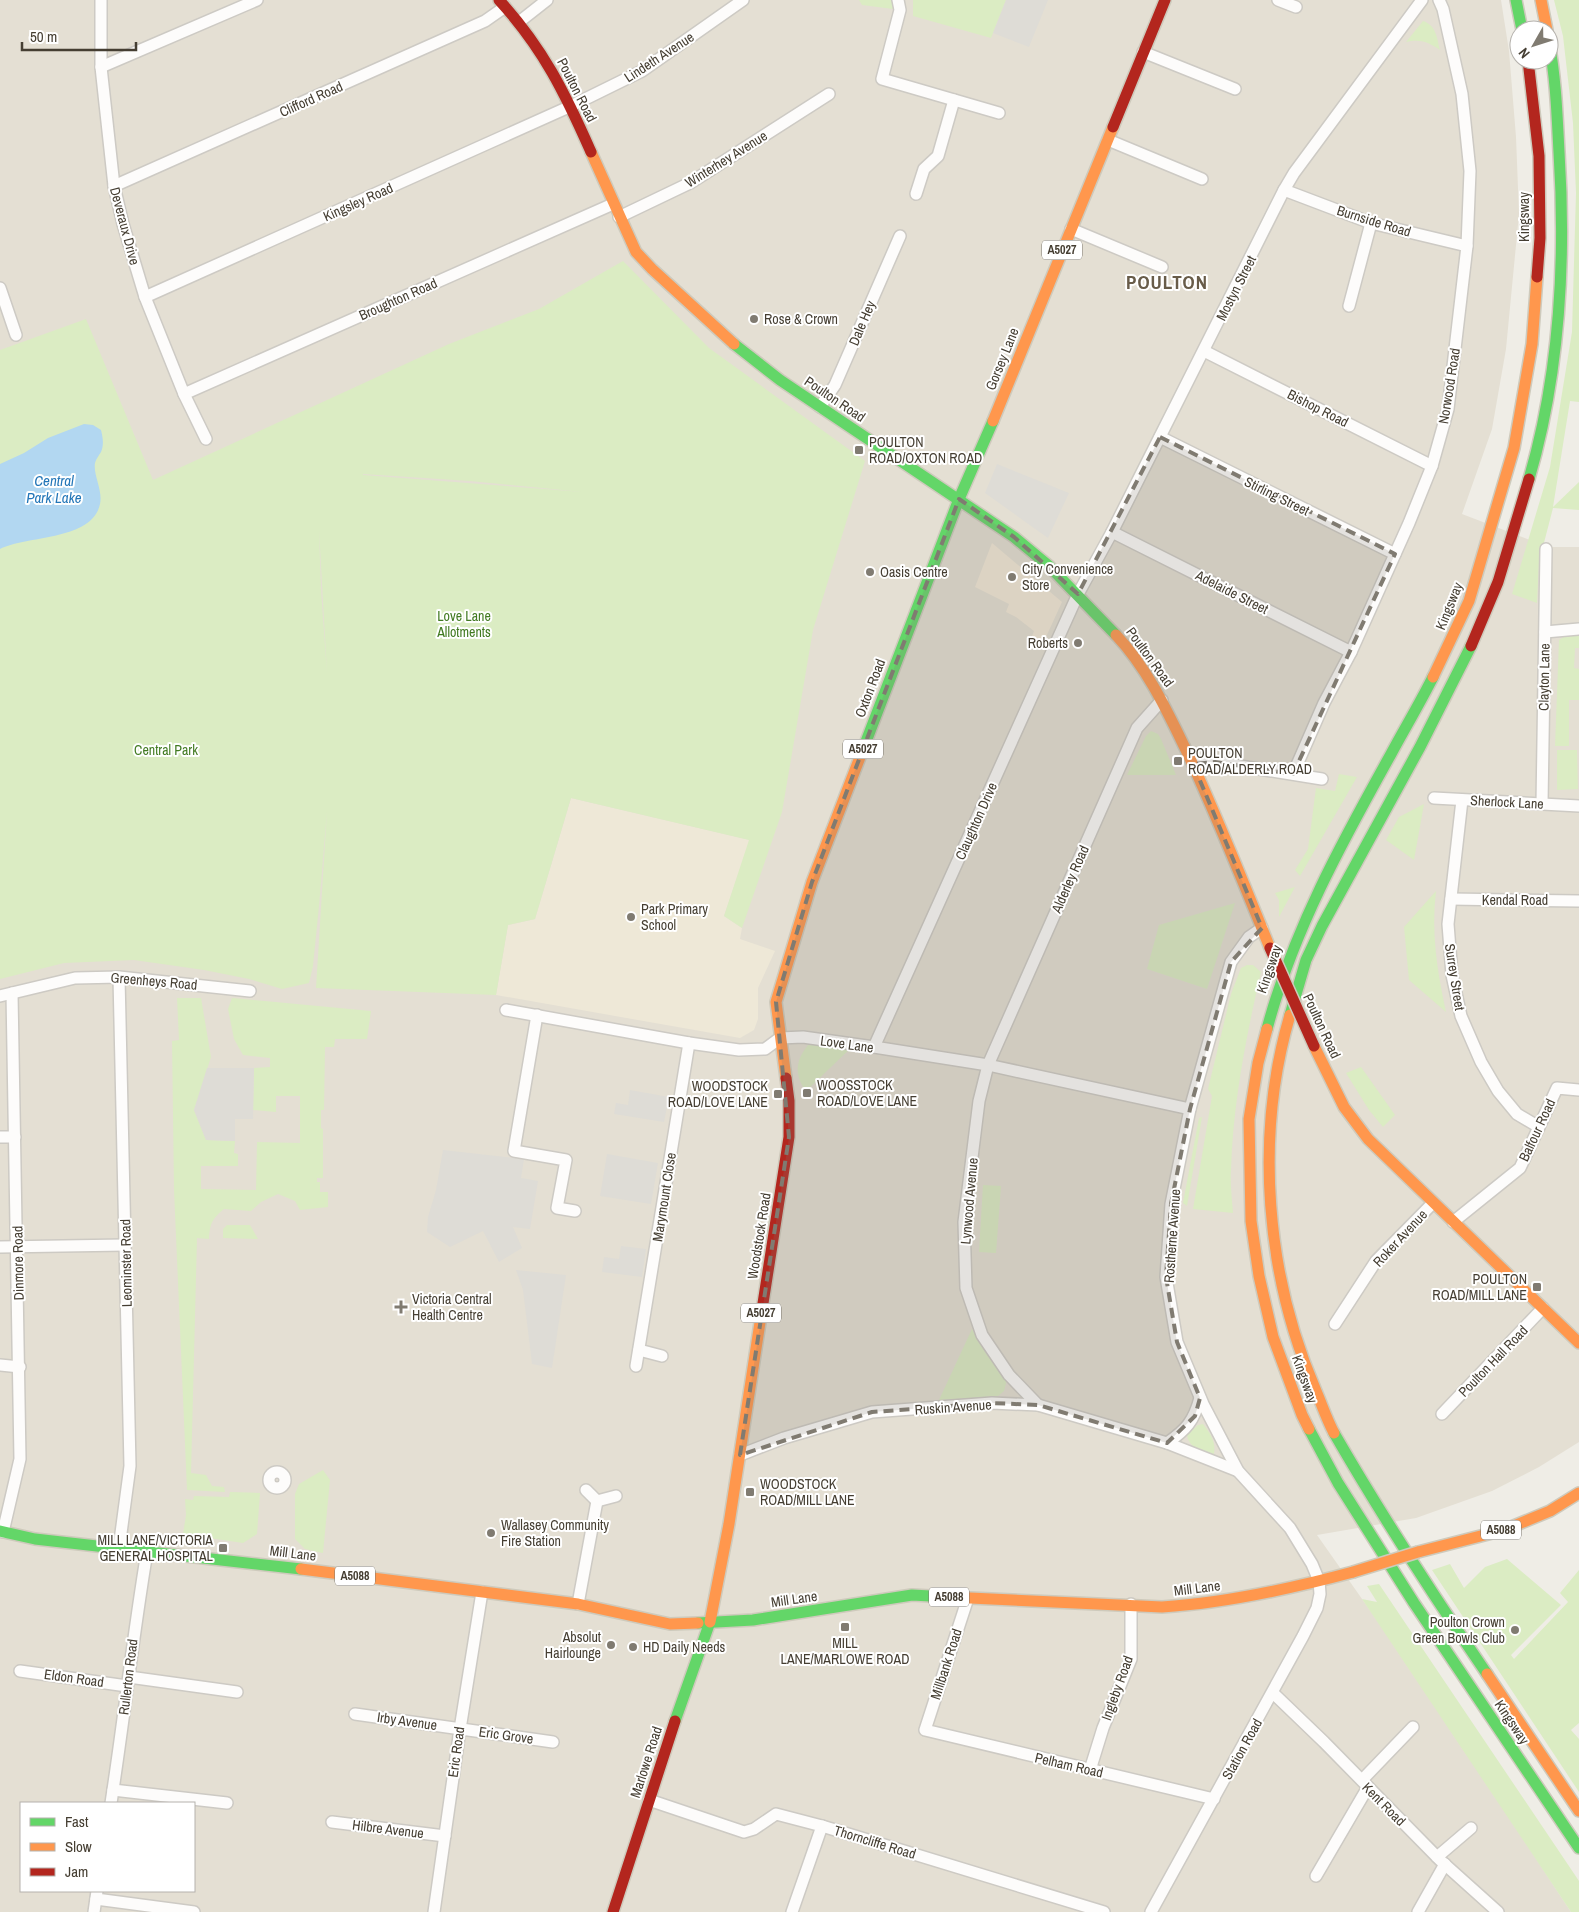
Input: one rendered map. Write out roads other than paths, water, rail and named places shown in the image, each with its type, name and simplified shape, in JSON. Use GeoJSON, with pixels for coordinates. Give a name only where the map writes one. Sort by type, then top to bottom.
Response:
{"type":"FeatureCollection","features":[{"type":"Feature","properties":{"kind":"main road","name":"Gorsey Lane"},"geometry":{"type":"LineString","coordinates":[[959,499],[997,411],[1165,0]]}},
{"type":"Feature","properties":{"kind":"main road"},"geometry":{"type":"LineString","coordinates":[[1516,0],[1520,20]]}},
{"type":"Feature","properties":{"kind":"main road"},"geometry":{"type":"LineString","coordinates":[[1541,0],[1545,20]]}},
{"type":"Feature","properties":{"kind":"main road","name":"Poulton Road"},"geometry":{"type":"LineString","coordinates":[[502,3],[519,22],[543,55],[571,106],[636,252],[652,269],[727,338],[780,380],[915,473],[959,499],[1014,537],[1049,566],[1078,594],[1130,650],[1162,700],[1193,764],[1270,948],[1344,1107],[1368,1139],[1579,1343]]}},
{"type":"Feature","properties":{"kind":"main road","name":"Kingsway"},"geometry":{"type":"LineString","coordinates":[[1529,70],[1539,156],[1540,238],[1532,344],[1514,448],[1490,534],[1468,601],[1422,700],[1386,763],[1322,884],[1295,942],[1276,995],[1258,1063],[1250,1119],[1249,1170],[1251,1221],[1259,1276],[1273,1337],[1302,1415],[1338,1483],[1409,1595],[1579,1848]]}},
{"type":"Feature","properties":{"kind":"main road","name":"Kingsway"},"geometry":{"type":"LineString","coordinates":[[1554,70],[1562,196],[1561,285],[1552,380],[1533,464],[1498,582],[1467,656],[1322,926],[1306,960],[1282,1044],[1274,1095],[1269,1155],[1272,1213],[1278,1266],[1290,1320],[1306,1369],[1330,1425],[1433,1595],[1579,1811]]}},
{"type":"Feature","properties":{"kind":"main road","name":"Oxton Road"},"geometry":{"type":"LineString","coordinates":[[776,1002],[812,882],[959,499]]}},
{"type":"Feature","properties":{"kind":"main road","name":"Woodstock Road"},"geometry":{"type":"LineString","coordinates":[[710,1622],[729,1524],[789,1137],[788,1101],[776,1002]]}},
{"type":"Feature","properties":{"kind":"main road","name":"Mill Lane"},"geometry":{"type":"LineString","coordinates":[[2,1532],[35,1539],[276,1566],[578,1604],[670,1624],[753,1620],[912,1595],[1131,1604],[1162,1607],[1189,1606],[1272,1592],[1319,1581],[1418,1552],[1504,1530],[1550,1511],[1579,1493]]}},
{"type":"Feature","properties":{"kind":"main road","name":"Marlowe Road"},"geometry":{"type":"LineString","coordinates":[[613,1912],[710,1622]]}},
{"type":"Feature","properties":{"kind":"street","name":"Deveraux Drive"},"geometry":{"type":"LineString","coordinates":[[101,0],[102,67],[114,186],[122,224],[145,297],[184,394],[206,439]]}},
{"type":"Feature","properties":{"kind":"street"},"geometry":{"type":"LineString","coordinates":[[102,67],[257,0]]}},
{"type":"Feature","properties":{"kind":"street"},"geometry":{"type":"LineString","coordinates":[[519,22],[547,0]]}},
{"type":"Feature","properties":{"kind":"street","name":"Lindeth Avenue"},"geometry":{"type":"LineString","coordinates":[[571,106],[642,71],[743,0]]}},
{"type":"Feature","properties":{"kind":"street"},"geometry":{"type":"LineString","coordinates":[[1278,0],[1296,7]]}},
{"type":"Feature","properties":{"kind":"street","name":"Mostyn Street"},"geometry":{"type":"LineString","coordinates":[[1078,594],[1112,532],[1294,172],[1422,0]]}},
{"type":"Feature","properties":{"kind":"street","name":"Norwood Road"},"geometry":{"type":"LineString","coordinates":[[1293,774],[1324,703],[1351,652],[1395,554],[1432,466],[1448,409],[1466,246],[1470,171],[1463,104],[1443,9],[1439,0]]}},
{"type":"Feature","properties":{"kind":"street","name":"Clifford Road"},"geometry":{"type":"LineString","coordinates":[[114,186],[485,21],[502,3]]}},
{"type":"Feature","properties":{"kind":"street"},"geometry":{"type":"LineString","coordinates":[[899,5],[882,79],[999,113]]}},
{"type":"Feature","properties":{"kind":"street"},"geometry":{"type":"LineString","coordinates":[[1143,52],[1235,89]]}},
{"type":"Feature","properties":{"kind":"street","name":"Winterhey Avenue"},"geometry":{"type":"LineString","coordinates":[[619,217],[690,183],[829,94]]}},
{"type":"Feature","properties":{"kind":"street"},"geometry":{"type":"LineString","coordinates":[[916,194],[924,170],[938,156],[954,100]]}},
{"type":"Feature","properties":{"kind":"street","name":"Kingsley Road"},"geometry":{"type":"LineString","coordinates":[[145,297],[571,106]]}},
{"type":"Feature","properties":{"kind":"street"},"geometry":{"type":"LineString","coordinates":[[1108,140],[1202,179]]}},
{"type":"Feature","properties":{"kind":"street","name":"Burnside Road"},"geometry":{"type":"LineString","coordinates":[[1284,190],[1372,223],[1466,246]]}},
{"type":"Feature","properties":{"kind":"street","name":"Broughton Road"},"geometry":{"type":"LineString","coordinates":[[184,394],[613,204]]}},
{"type":"Feature","properties":{"kind":"street"},"geometry":{"type":"LineString","coordinates":[[1350,306],[1372,223]]}},
{"type":"Feature","properties":{"kind":"street"},"geometry":{"type":"LineString","coordinates":[[1071,229],[1162,267]]}},
{"type":"Feature","properties":{"kind":"street","name":"Dale Hey"},"geometry":{"type":"LineString","coordinates":[[820,407],[835,385],[900,236]]}},
{"type":"Feature","properties":{"kind":"street"},"geometry":{"type":"LineString","coordinates":[[0,288],[16,335]]}},
{"type":"Feature","properties":{"kind":"street","name":"Bishop Road"},"geometry":{"type":"LineString","coordinates":[[1204,351],[1432,466]]}},
{"type":"Feature","properties":{"kind":"street","name":"Stirling Street"},"geometry":{"type":"LineString","coordinates":[[1160,437],[1395,554]]}},
{"type":"Feature","properties":{"kind":"street","name":"Adelaide Street"},"geometry":{"type":"LineString","coordinates":[[1112,532],[1351,652]]}},
{"type":"Feature","properties":{"kind":"street","name":"Clayton Lane"},"geometry":{"type":"LineString","coordinates":[[1542,804],[1546,549]]}},
{"type":"Feature","properties":{"kind":"street","name":"Claughton Drive"},"geometry":{"type":"LineString","coordinates":[[874,1047],[1078,594]]}},
{"type":"Feature","properties":{"kind":"street"},"geometry":{"type":"LineString","coordinates":[[1545,632],[1579,629]]}},
{"type":"Feature","properties":{"kind":"street","name":"Alderley Road"},"geometry":{"type":"LineString","coordinates":[[988,1065],[1138,728],[1162,700]]}},
{"type":"Feature","properties":{"kind":"street"},"geometry":{"type":"LineString","coordinates":[[1193,764],[1215,762],[1322,779]]}},
{"type":"Feature","properties":{"kind":"street","name":"Sherlock Lane"},"geometry":{"type":"LineString","coordinates":[[1434,798],[1579,806]]}},
{"type":"Feature","properties":{"kind":"street","name":"Surrey Street"},"geometry":{"type":"LineString","coordinates":[[1462,800],[1448,924],[1451,966],[1461,1016],[1481,1062],[1498,1091],[1517,1114],[1538,1127]]}},
{"type":"Feature","properties":{"kind":"street","name":"Kendal Road"},"geometry":{"type":"LineString","coordinates":[[1450,899],[1579,901]]}},
{"type":"Feature","properties":{"kind":"street","name":"Rostherne Avenue"},"geometry":{"type":"LineString","coordinates":[[1262,928],[1249,938],[1231,962],[1190,1109],[1171,1204],[1166,1277],[1177,1342],[1200,1398],[1238,1471],[1290,1528],[1312,1564],[1319,1581]]}},
{"type":"Feature","properties":{"kind":"street","name":"Greenheys Road"},"geometry":{"type":"LineString","coordinates":[[6,994],[75,978],[119,976],[250,991]]}},
{"type":"Feature","properties":{"kind":"street","name":"Leominster Road"},"geometry":{"type":"LineString","coordinates":[[119,976],[130,1466],[119,1548]]}},
{"type":"Feature","properties":{"kind":"street","name":"Dinmore Road"},"geometry":{"type":"LineString","coordinates":[[2,1532],[20,1458],[15,1137],[6,994]]}},
{"type":"Feature","properties":{"kind":"street","name":"Love Lane"},"geometry":{"type":"LineString","coordinates":[[506,1010],[689,1043],[739,1050],[765,1048],[780,1038],[803,1037],[874,1047],[988,1065],[1190,1109]]}},
{"type":"Feature","properties":{"kind":"street"},"geometry":{"type":"LineString","coordinates":[[537,1016],[514,1151],[566,1160],[557,1208],[575,1211]]}},
{"type":"Feature","properties":{"kind":"street","name":"Marymount Close"},"geometry":{"type":"LineString","coordinates":[[636,1366],[689,1043]]}},
{"type":"Feature","properties":{"kind":"street","name":"Lynwood Avenue"},"geometry":{"type":"LineString","coordinates":[[988,1065],[979,1101],[964,1222],[966,1288],[982,1335],[1009,1375],[1038,1405]]}},
{"type":"Feature","properties":{"kind":"street","name":"Balfour Road"},"geometry":{"type":"LineString","coordinates":[[1453,1222],[1520,1168],[1557,1088],[1579,1090]]}},
{"type":"Feature","properties":{"kind":"street"},"geometry":{"type":"LineString","coordinates":[[0,1137],[15,1137]]}},
{"type":"Feature","properties":{"kind":"street","name":"Roker Avenue"},"geometry":{"type":"LineString","coordinates":[[1335,1324],[1376,1261],[1433,1203]]}},
{"type":"Feature","properties":{"kind":"street"},"geometry":{"type":"LineString","coordinates":[[0,1248],[125,1245]]}},
{"type":"Feature","properties":{"kind":"street","name":"Poulton Hall Road"},"geometry":{"type":"LineString","coordinates":[[1442,1414],[1543,1308]]}},
{"type":"Feature","properties":{"kind":"street"},"geometry":{"type":"LineString","coordinates":[[639,1350],[662,1356]]}},
{"type":"Feature","properties":{"kind":"street"},"geometry":{"type":"LineString","coordinates":[[0,1366],[20,1367]]}},
{"type":"Feature","properties":{"kind":"street"},"geometry":{"type":"LineString","coordinates":[[1167,1443],[1181,1434],[1195,1416],[1200,1398]]}},
{"type":"Feature","properties":{"kind":"street","name":"Ruskin Avenue"},"geometry":{"type":"LineString","coordinates":[[740,1455],[784,1438],[872,1412],[992,1403],[1038,1405],[1167,1443],[1238,1471]]}},
{"type":"Feature","properties":{"kind":"street"},"geometry":{"type":"LineString","coordinates":[[586,1490],[596,1501]]}},
{"type":"Feature","properties":{"kind":"street"},"geometry":{"type":"LineString","coordinates":[[596,1501],[616,1496]]}},
{"type":"Feature","properties":{"kind":"street"},"geometry":{"type":"LineString","coordinates":[[578,1604],[596,1501]]}},
{"type":"Feature","properties":{"kind":"street","name":"Rullerton Road"},"geometry":{"type":"LineString","coordinates":[[111,1802],[135,1620],[147,1552]]}},
{"type":"Feature","properties":{"kind":"street","name":"Station Road"},"geometry":{"type":"LineString","coordinates":[[1151,1912],[1318,1608],[1319,1581]]}},
{"type":"Feature","properties":{"kind":"street","name":"Eric Road"},"geometry":{"type":"LineString","coordinates":[[434,1912],[482,1592]]}},
{"type":"Feature","properties":{"kind":"street","name":"Millbank Road"},"geometry":{"type":"LineString","coordinates":[[925,1730],[968,1598]]}},
{"type":"Feature","properties":{"kind":"street","name":"Ingleby Road"},"geometry":{"type":"LineString","coordinates":[[1090,1770],[1103,1728],[1131,1659],[1131,1604]]}},
{"type":"Feature","properties":{"kind":"street","name":"Eldon Road"},"geometry":{"type":"LineString","coordinates":[[20,1671],[237,1692]]}},
{"type":"Feature","properties":{"kind":"street","name":"Kent Road"},"geometry":{"type":"LineString","coordinates":[[1273,1693],[1441,1860],[1498,1912]]}},
{"type":"Feature","properties":{"kind":"street","name":"Irby Avenue"},"geometry":{"type":"LineString","coordinates":[[355,1714],[460,1729]]}},
{"type":"Feature","properties":{"kind":"street"},"geometry":{"type":"LineString","coordinates":[[1316,1876],[1365,1783],[1413,1727]]}},
{"type":"Feature","properties":{"kind":"street","name":"Eric Grove"},"geometry":{"type":"LineString","coordinates":[[460,1729],[553,1742]]}},
{"type":"Feature","properties":{"kind":"street","name":"Pelham Road"},"geometry":{"type":"LineString","coordinates":[[925,1730],[1214,1799]]}},
{"type":"Feature","properties":{"kind":"street"},"geometry":{"type":"LineString","coordinates":[[113,1790],[226,1803]]}},
{"type":"Feature","properties":{"kind":"street","name":"Thorncliffe Road"},"geometry":{"type":"LineString","coordinates":[[649,1800],[744,1832],[754,1829],[776,1814],[822,1826],[1104,1912]]}},
{"type":"Feature","properties":{"kind":"street","name":"Hilbre Avenue"},"geometry":{"type":"LineString","coordinates":[[332,1822],[444,1836]]}},
{"type":"Feature","properties":{"kind":"street"},"geometry":{"type":"LineString","coordinates":[[792,1912],[822,1826]]}},
{"type":"Feature","properties":{"kind":"street"},"geometry":{"type":"LineString","coordinates":[[1418,1912],[1441,1860],[1470,1828]]}},
{"type":"Feature","properties":{"kind":"street"},"geometry":{"type":"LineString","coordinates":[[94,1912],[97,1895],[194,1912]]}},
{"type":"Feature","properties":{"kind":"water","name":"Central Park Lake"},"geometry":{"type":"Polygon","coordinates":[[[84,424],[93,425],[101,430],[103,439],[101,452],[95,463],[101,499],[95,516],[85,525],[72,531],[0,549],[0,464],[24,453],[48,438],[84,424]]]}},
{"type":"Feature","properties":{"kind":"place","name":"Rose & Crown"},"geometry":{"type":"Point","coordinates":[754,319]}},
{"type":"Feature","properties":{"kind":"place","name":"POULTON ROAD/OXTON ROAD"},"geometry":{"type":"Point","coordinates":[859,450]}},
{"type":"Feature","properties":{"kind":"place","name":"Oasis Centre"},"geometry":{"type":"Point","coordinates":[870,572]}},
{"type":"Feature","properties":{"kind":"place","name":"City Convenience Store"},"geometry":{"type":"Point","coordinates":[1012,577]}},
{"type":"Feature","properties":{"kind":"place","name":"Roberts"},"geometry":{"type":"Point","coordinates":[1078,643]}},
{"type":"Feature","properties":{"kind":"place","name":"POULTON ROAD/ALDERLY ROAD"},"geometry":{"type":"Point","coordinates":[1178,761]}},
{"type":"Feature","properties":{"kind":"place","name":"Park Primary School"},"geometry":{"type":"Point","coordinates":[631,917]}},
{"type":"Feature","properties":{"kind":"place","name":"WOOSSTOCK ROAD/LOVE LANE"},"geometry":{"type":"Point","coordinates":[807,1093]}},
{"type":"Feature","properties":{"kind":"place","name":"WOODSTOCK ROAD/LOVE LANE"},"geometry":{"type":"Point","coordinates":[778,1094]}},
{"type":"Feature","properties":{"kind":"place","name":"POULTON ROAD/MILL LANE"},"geometry":{"type":"Point","coordinates":[1537,1287]}},
{"type":"Feature","properties":{"kind":"place","name":"Victoria Central Health Centre"},"geometry":{"type":"Point","coordinates":[401,1307]}},
{"type":"Feature","properties":{"kind":"place","name":"WOODSTOCK ROAD/MILL LANE"},"geometry":{"type":"Point","coordinates":[750,1492]}},
{"type":"Feature","properties":{"kind":"place","name":"Wallasey Community Fire Station"},"geometry":{"type":"Point","coordinates":[491,1533]}},
{"type":"Feature","properties":{"kind":"place","name":"MILL LANE/VICTORIA GENERAL HOSPITAL"},"geometry":{"type":"Point","coordinates":[223,1548]}},
{"type":"Feature","properties":{"kind":"place","name":"MILL LANE/MARLOWE ROAD"},"geometry":{"type":"Point","coordinates":[845,1627]}},
{"type":"Feature","properties":{"kind":"place","name":"Poulton Crown Green Bowls Club"},"geometry":{"type":"Point","coordinates":[1515,1630]}},
{"type":"Feature","properties":{"kind":"place","name":"Absolut Hairlounge"},"geometry":{"type":"Point","coordinates":[611,1645]}},
{"type":"Feature","properties":{"kind":"place","name":"HD Daily Needs"},"geometry":{"type":"Point","coordinates":[633,1647]}},
{"type":"Feature","properties":{"kind":"district","name":"POULTON"},"geometry":{"type":"Point","coordinates":[1167,282]}},
{"type":"Feature","properties":{"kind":"park label","name":"Love Lane Allotments"},"geometry":{"type":"Point","coordinates":[464,624]}},
{"type":"Feature","properties":{"kind":"park label","name":"Central Park"},"geometry":{"type":"Point","coordinates":[166,750]}}]}
